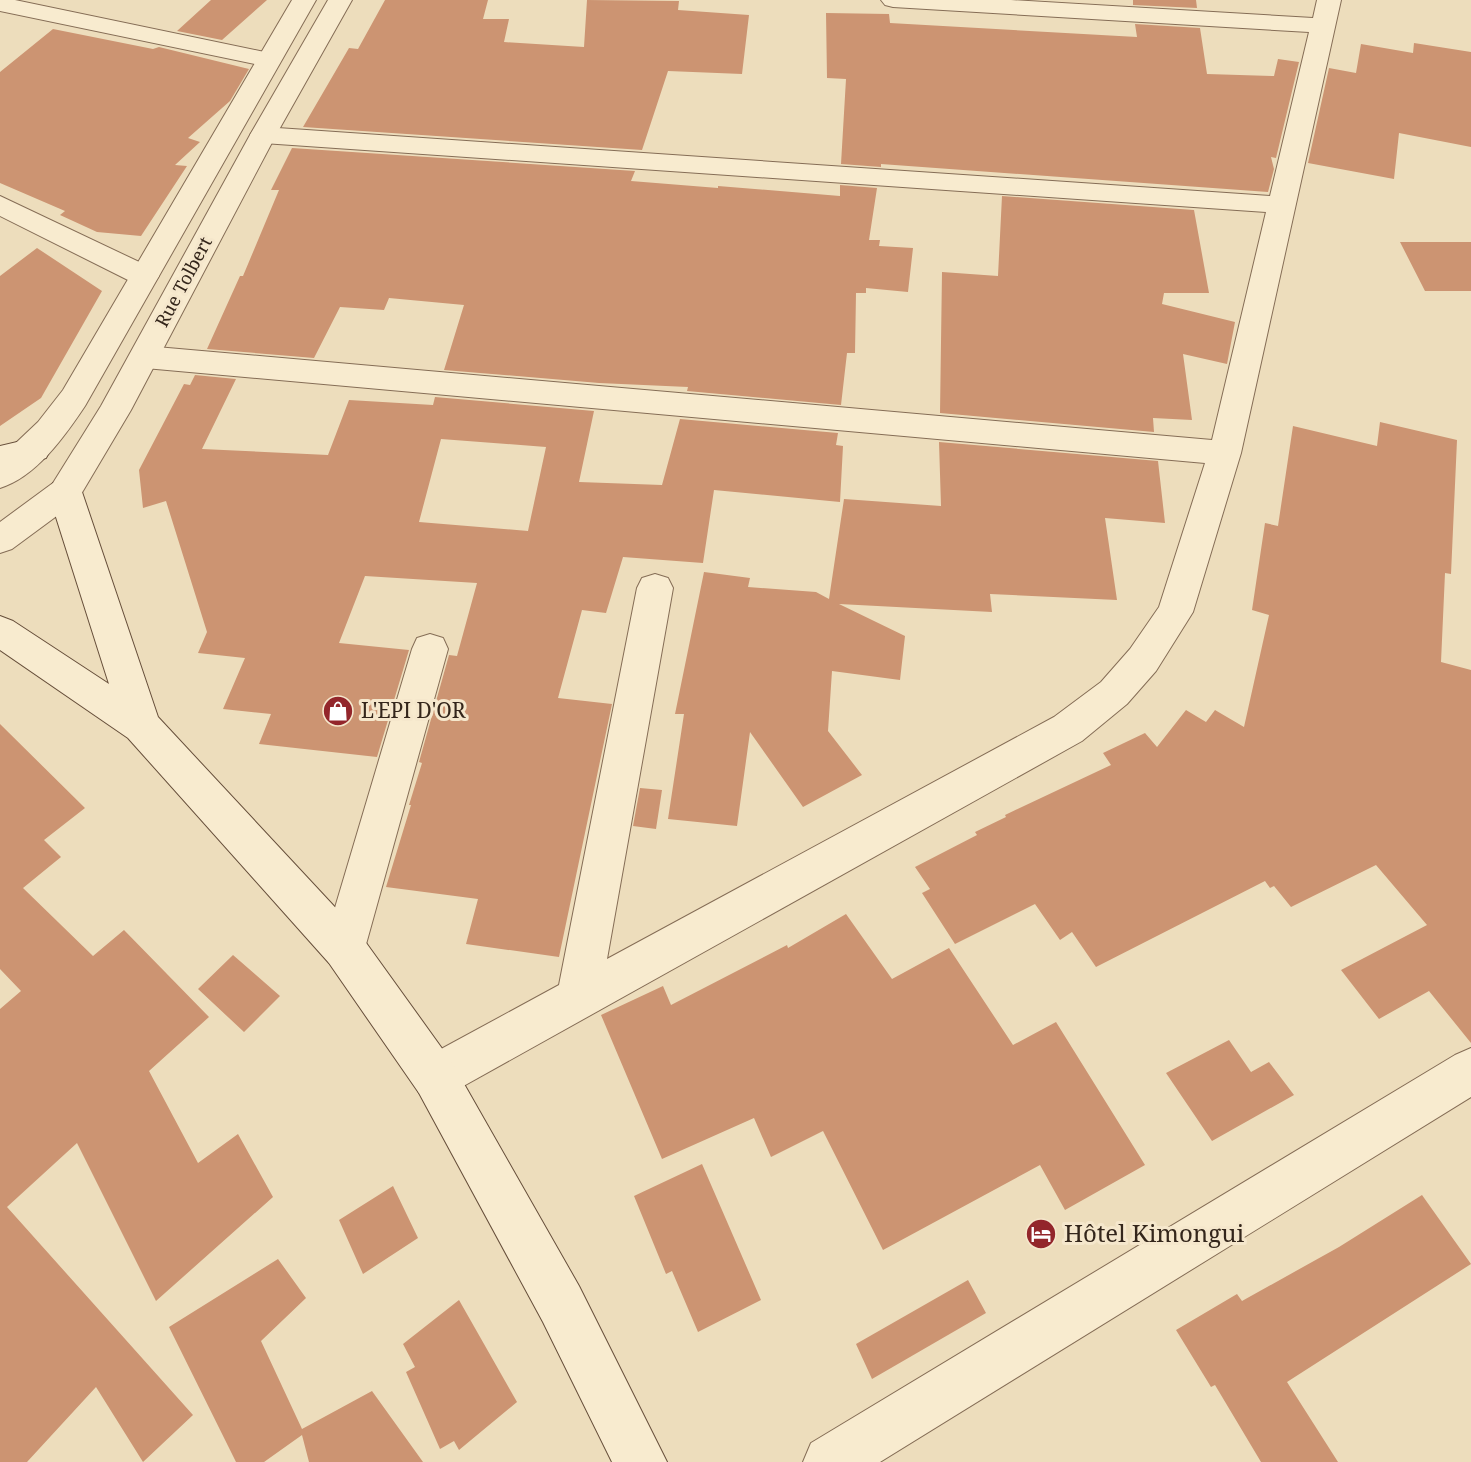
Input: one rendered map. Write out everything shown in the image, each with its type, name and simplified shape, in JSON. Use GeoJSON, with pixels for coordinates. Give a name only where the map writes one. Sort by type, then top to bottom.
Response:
{"type":"FeatureCollection","features":[{"type":"Feature","properties":{"kind":"street","name":"Rue Tolbert"},"geometry":{"type":"LineString","coordinates":[[0,476],[34,450],[53,429],[74,398],[304,0]]}},
{"type":"Feature","properties":{"kind":"street","name":"Rue Tolbert"},"geometry":{"type":"LineString","coordinates":[[0,540],[65,492],[145,357],[263,135],[340,0]]}},
{"type":"Feature","properties":{"kind":"street"},"geometry":{"type":"LineString","coordinates":[[435,1077],[1068,729],[1114,693],[1143,660],[1175,612],[1225,453],[1327,13],[893,0]]}},
{"type":"Feature","properties":{"kind":"street"},"geometry":{"type":"LineString","coordinates":[[0,4],[269,60]]}},
{"type":"Feature","properties":{"kind":"street"},"geometry":{"type":"LineString","coordinates":[[263,135],[1283,205]]}},
{"type":"Feature","properties":{"kind":"street"},"geometry":{"type":"LineString","coordinates":[[0,205],[144,276]]}},
{"type":"Feature","properties":{"kind":"street"},"geometry":{"type":"LineString","coordinates":[[145,357],[1225,453]]}},
{"type":"Feature","properties":{"kind":"street"},"geometry":{"type":"LineString","coordinates":[[0,458],[34,450]]}},
{"type":"Feature","properties":{"kind":"street"},"geometry":{"type":"LineString","coordinates":[[65,492],[142,726]]}},
{"type":"Feature","properties":{"kind":"street"},"geometry":{"type":"LineString","coordinates":[[578,998],[655,588]]}},
{"type":"Feature","properties":{"kind":"street"},"geometry":{"type":"LineString","coordinates":[[0,631],[142,726],[344,948],[435,1077],[561,1304],[640,1462]]}},
{"type":"Feature","properties":{"kind":"street"},"geometry":{"type":"LineString","coordinates":[[344,948],[430,649]]}},
{"type":"Feature","properties":{"kind":"street"},"geometry":{"type":"LineString","coordinates":[[830,1462],[1471,1072]]}},
{"type":"Feature","properties":{"kind":"building"},"geometry":{"type":"Polygon","coordinates":[[[211,0],[267,0],[222,40],[177,31],[211,0]]]}},
{"type":"Feature","properties":{"kind":"building"},"geometry":{"type":"Polygon","coordinates":[[[385,0],[488,0],[483,19],[509,19],[504,42],[584,47],[587,0],[679,1],[678,10],[749,15],[742,74],[668,71],[642,150],[303,127],[349,48],[358,49],[385,0]]]}},
{"type":"Feature","properties":{"kind":"building"},"geometry":{"type":"Polygon","coordinates":[[[1133,0],[1196,0],[1197,8],[1133,5],[1133,0]]]}},
{"type":"Feature","properties":{"kind":"building"},"geometry":{"type":"Polygon","coordinates":[[[826,13],[889,14],[890,23],[1137,37],[1135,24],[1200,28],[1207,74],[1274,76],[1278,59],[1299,62],[1276,158],[1271,157],[1274,169],[1268,192],[881,164],[881,167],[841,164],[846,79],[827,78],[826,13]]]}},
{"type":"Feature","properties":{"kind":"building"},"geometry":{"type":"Polygon","coordinates":[[[53,29],[153,49],[159,47],[249,69],[230,101],[188,138],[200,142],[175,165],[187,166],[141,236],[97,232],[60,215],[65,211],[0,183],[0,72],[53,29]]]}},
{"type":"Feature","properties":{"kind":"building"},"geometry":{"type":"Polygon","coordinates":[[[1414,43],[1471,52],[1471,147],[1399,133],[1394,179],[1308,163],[1329,68],[1356,73],[1361,44],[1413,53],[1414,43]]]}},
{"type":"Feature","properties":{"kind":"building"},"geometry":{"type":"Polygon","coordinates":[[[292,148],[635,171],[631,181],[718,188],[840,196],[840,185],[877,188],[869,240],[880,240],[879,246],[913,248],[908,292],[866,288],[866,293],[856,293],[855,353],[847,353],[841,405],[687,391],[688,387],[599,383],[444,370],[464,305],[389,298],[384,310],[340,307],[314,358],[207,349],[240,276],[243,276],[279,190],[271,190],[292,148]]]}},
{"type":"Feature","properties":{"kind":"building"},"geometry":{"type":"Polygon","coordinates":[[[1002,196],[1194,210],[1209,293],[1164,293],[1162,304],[1235,322],[1227,364],[1183,354],[1192,420],[1153,418],[1154,432],[940,413],[942,272],[998,276],[1002,196]]]}},
{"type":"Feature","properties":{"kind":"building"},"geometry":{"type":"Polygon","coordinates":[[[1400,242],[1471,242],[1471,291],[1425,291],[1400,242]]]}},
{"type":"Feature","properties":{"kind":"building"},"geometry":{"type":"Polygon","coordinates":[[[37,248],[102,291],[41,398],[0,426],[0,276],[37,248]]]}},
{"type":"Feature","properties":{"kind":"building"},"geometry":{"type":"Polygon","coordinates":[[[195,375],[236,379],[202,449],[328,455],[349,400],[433,405],[435,397],[594,411],[579,482],[662,485],[680,419],[838,433],[836,445],[843,446],[840,502],[714,490],[703,563],[623,557],[606,613],[582,610],[558,698],[612,704],[559,957],[466,944],[478,899],[386,887],[411,805],[422,763],[419,762],[449,655],[457,656],[477,583],[365,576],[339,643],[409,650],[377,757],[259,744],[271,714],[223,709],[245,658],[198,653],[207,632],[166,501],[143,508],[139,470],[184,384],[190,385],[195,375]],[[441,439],[419,522],[528,531],[546,447],[441,439]]]}},
{"type":"Feature","properties":{"kind":"building"},"geometry":{"type":"Polygon","coordinates":[[[1380,422],[1457,440],[1451,574],[1445,573],[1441,662],[1471,670],[1471,1043],[1429,991],[1379,1019],[1341,970],[1427,925],[1376,865],[1291,907],[1274,886],[1270,888],[1265,881],[1096,967],[1072,932],[1060,940],[1035,904],[955,944],[922,893],[930,889],[915,867],[977,835],[975,832],[1006,817],[1005,815],[1111,765],[1103,753],[1145,733],[1157,747],[1186,710],[1206,722],[1215,710],[1244,727],[1269,615],[1252,610],[1265,523],[1278,526],[1293,426],[1377,446],[1380,422]]]}},
{"type":"Feature","properties":{"kind":"building"},"geometry":{"type":"Polygon","coordinates":[[[939,442],[1158,461],[1165,523],[1105,518],[1117,600],[990,594],[992,612],[839,604],[905,636],[900,680],[832,671],[828,731],[862,775],[803,807],[750,732],[737,826],[668,819],[684,714],[675,714],[704,572],[750,578],[748,587],[816,592],[829,599],[844,499],[941,506],[939,442]]]}},
{"type":"Feature","properties":{"kind":"building"},"geometry":{"type":"Polygon","coordinates":[[[0,724],[85,808],[44,840],[61,857],[23,888],[93,956],[124,930],[209,1017],[149,1071],[198,1163],[238,1134],[273,1197],[156,1301],[77,1143],[7,1207],[193,1415],[143,1462],[96,1387],[27,1462],[0,1462],[0,1009],[21,991],[0,969],[0,724]]]}},
{"type":"Feature","properties":{"kind":"building"},"geometry":{"type":"Polygon","coordinates":[[[640,788],[662,790],[656,829],[633,826],[640,788]]]}},
{"type":"Feature","properties":{"kind":"building"},"geometry":{"type":"Polygon","coordinates":[[[846,914],[892,979],[949,948],[1013,1045],[1056,1022],[1145,1165],[1065,1210],[1040,1165],[883,1250],[823,1131],[771,1157],[754,1118],[662,1159],[601,1015],[663,986],[671,1005],[787,945],[788,948],[846,914]]]}},
{"type":"Feature","properties":{"kind":"building"},"geometry":{"type":"Polygon","coordinates":[[[233,955],[280,996],[244,1032],[198,989],[233,955]]]}},
{"type":"Feature","properties":{"kind":"building"},"geometry":{"type":"Polygon","coordinates":[[[1229,1040],[1251,1072],[1269,1062],[1294,1095],[1212,1141],[1166,1073],[1229,1040]]]}},
{"type":"Feature","properties":{"kind":"building"},"geometry":{"type":"Polygon","coordinates":[[[702,1164],[761,1300],[698,1332],[672,1271],[666,1274],[634,1196],[702,1164]]]}},
{"type":"Feature","properties":{"kind":"building"},"geometry":{"type":"Polygon","coordinates":[[[393,1186],[418,1238],[363,1274],[339,1220],[393,1186]]]}},
{"type":"Feature","properties":{"kind":"building"},"geometry":{"type":"Polygon","coordinates":[[[1422,1195],[1471,1264],[1287,1382],[1338,1462],[1261,1462],[1215,1385],[1211,1387],[1176,1330],[1237,1294],[1242,1301],[1339,1247],[1422,1195]]]}},
{"type":"Feature","properties":{"kind":"building"},"geometry":{"type":"Polygon","coordinates":[[[278,1259],[306,1298],[261,1341],[302,1429],[372,1391],[423,1462],[309,1462],[302,1435],[264,1462],[236,1462],[169,1327],[278,1259]]]}},
{"type":"Feature","properties":{"kind":"building"},"geometry":{"type":"Polygon","coordinates":[[[968,1280],[986,1313],[872,1379],[856,1344],[968,1280]]]}},
{"type":"Feature","properties":{"kind":"building"},"geometry":{"type":"Polygon","coordinates":[[[459,1300],[517,1402],[459,1450],[454,1441],[440,1449],[406,1372],[415,1367],[403,1344],[459,1300]]]}},
{"type":"Feature","properties":{"kind":"place","name":"L'EPI D'OR"},"geometry":{"type":"Point","coordinates":[338,711]}},
{"type":"Feature","properties":{"kind":"place","name":"Hôtel Kimongui"},"geometry":{"type":"Point","coordinates":[1041,1234]}}]}
